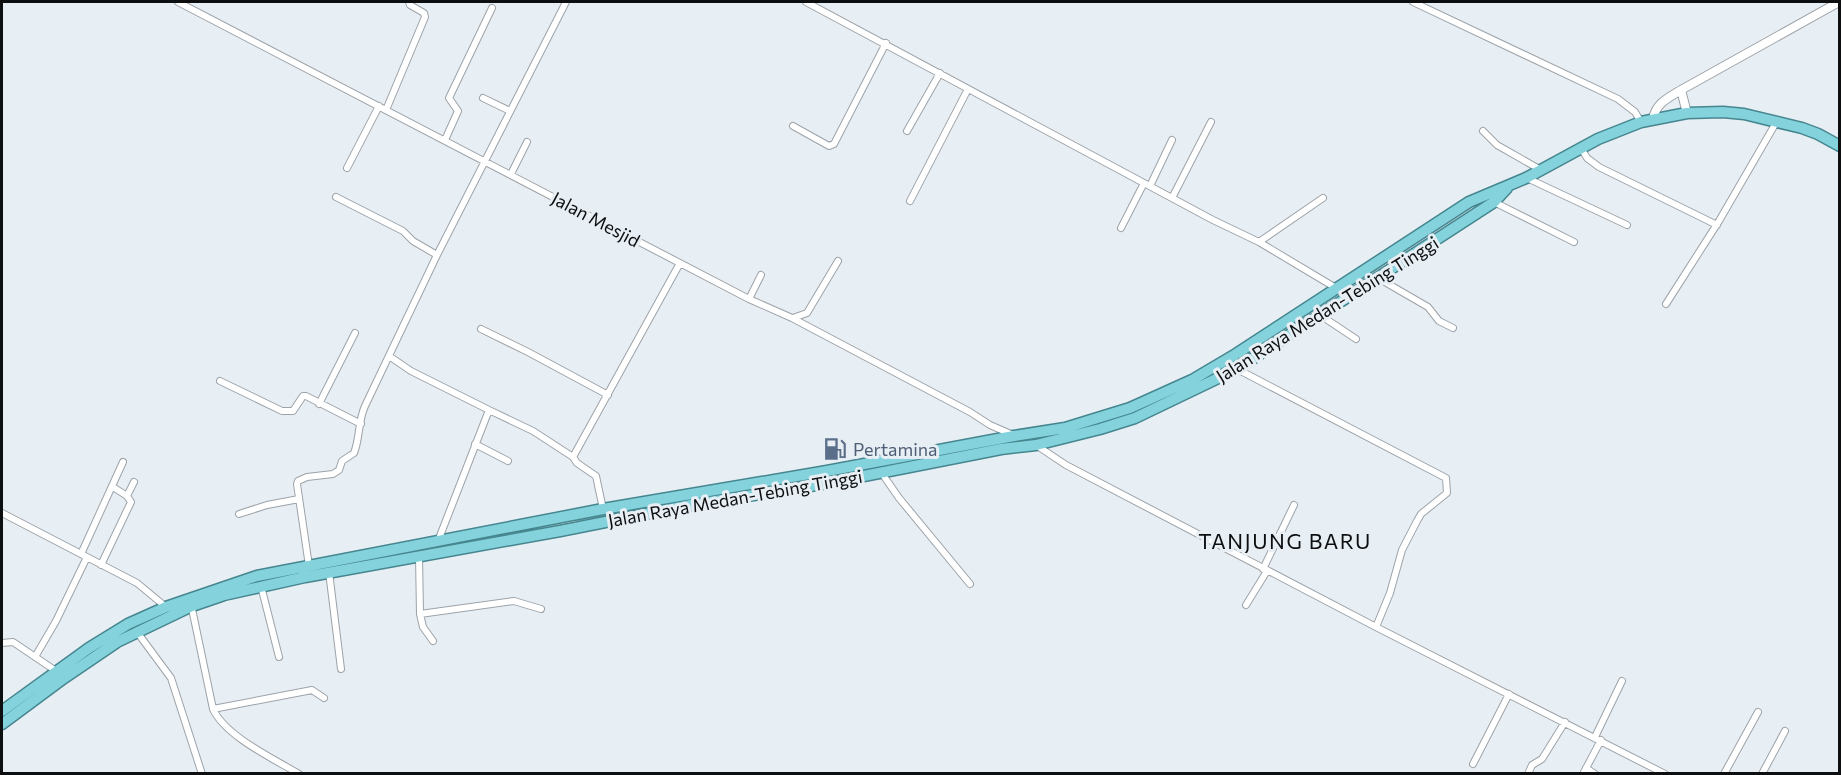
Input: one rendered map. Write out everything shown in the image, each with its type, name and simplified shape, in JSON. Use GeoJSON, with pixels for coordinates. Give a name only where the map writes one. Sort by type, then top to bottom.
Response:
{"type":"FeatureCollection","features":[{"type":"Feature","properties":{"kind":"highway","name":"Jalan Raya Medan-Tebing Tinggi"},"geometry":{"type":"LineString","coordinates":[[2,724],[86,663],[136,632],[191,602],[257,576],[603,509],[1065,428],[1095,421],[1139,405],[1192,380],[1236,354],[1469,202],[1526,178],[1581,148],[1641,122],[1687,113],[1724,112],[1778,120],[1818,134],[1839,147]]}},
{"type":"Feature","properties":{"kind":"highway","name":"Jalan Raya Medan-Tebing Tinggi"},"geometry":{"type":"LineString","coordinates":[[2,711],[56,671],[128,624],[166,606],[329,572],[692,505],[823,484],[1001,449],[1036,445],[1135,418],[1238,369],[1494,202],[1510,185]]}},
{"type":"Feature","properties":{"kind":"highway"},"geometry":{"type":"LineString","coordinates":[[561,518],[564,530]]}},
{"type":"Feature","properties":{"kind":"street","name":"Jalan Mesjid"},"geometry":{"type":"LineString","coordinates":[[177,2],[749,299],[792,318],[1014,436]]}},
{"type":"Feature","properties":{"kind":"street"},"geometry":{"type":"LineString","coordinates":[[386,110],[425,17],[424,13],[410,5],[409,2]]}},
{"type":"Feature","properties":{"kind":"street"},"geometry":{"type":"LineString","coordinates":[[309,566],[297,484],[300,479],[333,474],[339,470],[342,461],[352,456],[361,424],[361,414],[437,255],[566,2]]}},
{"type":"Feature","properties":{"kind":"street"},"geometry":{"type":"LineString","coordinates":[[806,2],[1237,233],[1259,242],[1337,289]]}},
{"type":"Feature","properties":{"kind":"street"},"geometry":{"type":"LineString","coordinates":[[1413,2],[1618,99],[1635,112],[1641,122]]}},
{"type":"Feature","properties":{"kind":"street"},"geometry":{"type":"LineString","coordinates":[[1653,119],[1660,103],[1839,2]]}},
{"type":"Feature","properties":{"kind":"street"},"geometry":{"type":"LineString","coordinates":[[446,140],[458,111],[449,98],[492,8]]}},
{"type":"Feature","properties":{"kind":"street"},"geometry":{"type":"LineString","coordinates":[[793,126],[830,146],[834,144],[886,43]]}},
{"type":"Feature","properties":{"kind":"street"},"geometry":{"type":"LineString","coordinates":[[907,130],[940,74]]}},
{"type":"Feature","properties":{"kind":"street"},"geometry":{"type":"LineString","coordinates":[[910,201],[968,89]]}},
{"type":"Feature","properties":{"kind":"street"},"geometry":{"type":"LineString","coordinates":[[1681,90],[1687,113]]}},
{"type":"Feature","properties":{"kind":"street"},"geometry":{"type":"LineString","coordinates":[[483,98],[510,111]]}},
{"type":"Feature","properties":{"kind":"street"},"geometry":{"type":"LineString","coordinates":[[347,168],[379,106]]}},
{"type":"Feature","properties":{"kind":"street"},"geometry":{"type":"LineString","coordinates":[[1666,304],[1717,225],[1778,120]]}},
{"type":"Feature","properties":{"kind":"street"},"geometry":{"type":"LineString","coordinates":[[1172,198],[1211,122]]}},
{"type":"Feature","properties":{"kind":"street"},"geometry":{"type":"LineString","coordinates":[[1483,131],[1497,145],[1541,170]]}},
{"type":"Feature","properties":{"kind":"street"},"geometry":{"type":"LineString","coordinates":[[1121,228],[1172,140]]}},
{"type":"Feature","properties":{"kind":"street"},"geometry":{"type":"LineString","coordinates":[[511,174],[527,142]]}},
{"type":"Feature","properties":{"kind":"street"},"geometry":{"type":"LineString","coordinates":[[1581,148],[1587,158],[1599,166],[1717,225]]}},
{"type":"Feature","properties":{"kind":"street"},"geometry":{"type":"LineString","coordinates":[[1526,178],[1627,225]]}},
{"type":"Feature","properties":{"kind":"street"},"geometry":{"type":"LineString","coordinates":[[336,197],[403,231],[412,241],[437,255]]}},
{"type":"Feature","properties":{"kind":"street"},"geometry":{"type":"LineString","coordinates":[[1259,242],[1323,198]]}},
{"type":"Feature","properties":{"kind":"street"},"geometry":{"type":"LineString","coordinates":[[1494,202],[1574,242]]}},
{"type":"Feature","properties":{"kind":"street"},"geometry":{"type":"LineString","coordinates":[[792,318],[807,313],[838,261]]}},
{"type":"Feature","properties":{"kind":"street"},"geometry":{"type":"LineString","coordinates":[[573,458],[680,263]]}},
{"type":"Feature","properties":{"kind":"street"},"geometry":{"type":"LineString","coordinates":[[749,299],[761,275]]}},
{"type":"Feature","properties":{"kind":"street"},"geometry":{"type":"LineString","coordinates":[[1378,278],[1428,308],[1439,321],[1453,328]]}},
{"type":"Feature","properties":{"kind":"street"},"geometry":{"type":"LineString","coordinates":[[1320,314],[1356,339]]}},
{"type":"Feature","properties":{"kind":"street"},"geometry":{"type":"LineString","coordinates":[[481,328],[608,396]]}},
{"type":"Feature","properties":{"kind":"street"},"geometry":{"type":"LineString","coordinates":[[320,404],[355,333]]}},
{"type":"Feature","properties":{"kind":"street"},"geometry":{"type":"LineString","coordinates":[[389,356],[411,371],[533,431],[573,458],[596,476],[603,509]]}},
{"type":"Feature","properties":{"kind":"street"},"geometry":{"type":"LineString","coordinates":[[1238,369],[1446,478],[1447,493],[1421,514],[1402,550],[1390,593],[1376,627]]}},
{"type":"Feature","properties":{"kind":"street"},"geometry":{"type":"LineString","coordinates":[[220,381],[288,413],[293,411],[304,396],[361,424]]}},
{"type":"Feature","properties":{"kind":"street"},"geometry":{"type":"LineString","coordinates":[[438,542],[489,410]]}},
{"type":"Feature","properties":{"kind":"street"},"geometry":{"type":"LineString","coordinates":[[475,444],[508,461]]}},
{"type":"Feature","properties":{"kind":"street"},"geometry":{"type":"LineString","coordinates":[[1036,445],[1066,465],[1265,570],[1598,739],[1653,771],[1665,774]]}},
{"type":"Feature","properties":{"kind":"street"},"geometry":{"type":"LineString","coordinates":[[35,657],[56,621],[123,462]]}},
{"type":"Feature","properties":{"kind":"street"},"geometry":{"type":"LineString","coordinates":[[880,472],[970,584]]}},
{"type":"Feature","properties":{"kind":"street"},"geometry":{"type":"LineString","coordinates":[[127,496],[134,482]]}},
{"type":"Feature","properties":{"kind":"street"},"geometry":{"type":"LineString","coordinates":[[102,565],[131,502],[127,496],[113,487]]}},
{"type":"Feature","properties":{"kind":"street"},"geometry":{"type":"LineString","coordinates":[[239,514],[267,505],[299,499]]}},
{"type":"Feature","properties":{"kind":"street"},"geometry":{"type":"LineString","coordinates":[[1246,605],[1265,570],[1294,505]]}},
{"type":"Feature","properties":{"kind":"street"},"geometry":{"type":"LineString","coordinates":[[2,513],[142,586],[166,606]]}},
{"type":"Feature","properties":{"kind":"street"},"geometry":{"type":"LineString","coordinates":[[419,556],[420,614],[423,627],[433,641]]}},
{"type":"Feature","properties":{"kind":"street"},"geometry":{"type":"LineString","coordinates":[[329,572],[341,669]]}},
{"type":"Feature","properties":{"kind":"street"},"geometry":{"type":"LineString","coordinates":[[261,586],[279,657]]}},
{"type":"Feature","properties":{"kind":"street"},"geometry":{"type":"LineString","coordinates":[[420,614],[514,601],[541,609]]}},
{"type":"Feature","properties":{"kind":"street"},"geometry":{"type":"LineString","coordinates":[[191,602],[213,710],[217,719],[230,731],[299,774]]}},
{"type":"Feature","properties":{"kind":"street"},"geometry":{"type":"LineString","coordinates":[[136,632],[171,678],[201,774]]}},
{"type":"Feature","properties":{"kind":"street"},"geometry":{"type":"LineString","coordinates":[[2,643],[13,642],[56,671]]}},
{"type":"Feature","properties":{"kind":"street"},"geometry":{"type":"LineString","coordinates":[[1595,774],[1585,771],[1622,681]]}},
{"type":"Feature","properties":{"kind":"street"},"geometry":{"type":"LineString","coordinates":[[213,710],[312,690],[324,698]]}},
{"type":"Feature","properties":{"kind":"street"},"geometry":{"type":"LineString","coordinates":[[1473,764],[1509,694]]}},
{"type":"Feature","properties":{"kind":"street"},"geometry":{"type":"LineString","coordinates":[[1724,774],[1758,712]]}},
{"type":"Feature","properties":{"kind":"street"},"geometry":{"type":"LineString","coordinates":[[1528,774],[1532,765],[1542,759],[1565,722]]}},
{"type":"Feature","properties":{"kind":"street"},"geometry":{"type":"LineString","coordinates":[[1762,774],[1785,731]]}},
{"type":"Feature","properties":{"kind":"place","name":"Pertamina"},"geometry":{"type":"Point","coordinates":[835,449]}},
{"type":"Feature","properties":{"kind":"district","name":"TANJUNG BARU"},"geometry":{"type":"Point","coordinates":[1285,540]}}]}
